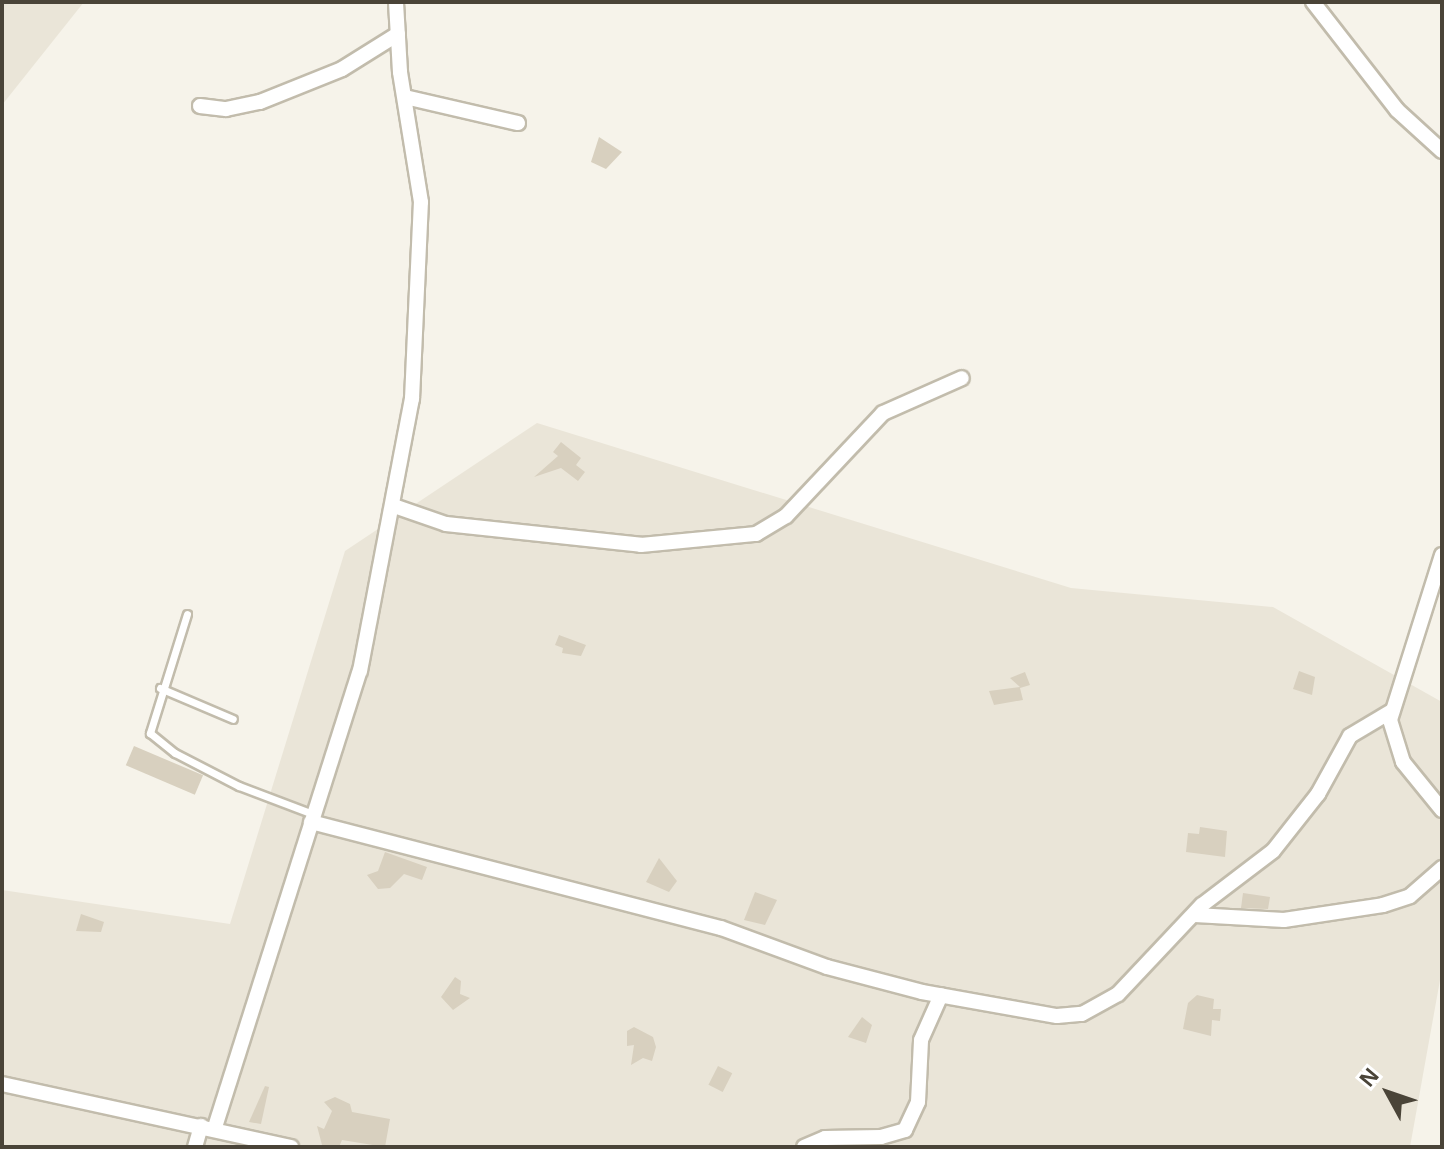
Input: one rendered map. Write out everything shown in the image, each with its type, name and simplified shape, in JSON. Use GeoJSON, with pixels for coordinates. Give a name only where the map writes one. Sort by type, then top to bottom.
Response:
{"type":"FeatureCollection","features":[{"type":"Feature","properties":{"kind":"street"},"geometry":{"type":"LineString","coordinates":[[195,1147],[208,1127],[360,671],[394,506],[412,399],[422,258],[421,202],[405,97],[396,2]]}},
{"type":"Feature","properties":{"kind":"street"},"geometry":{"type":"LineString","coordinates":[[1313,2],[1397,110],[1442,151]]}},
{"type":"Feature","properties":{"kind":"street"},"geometry":{"type":"LineString","coordinates":[[200,106],[239,108],[275,97],[342,69],[398,34]]}},
{"type":"Feature","properties":{"kind":"street"},"geometry":{"type":"LineString","coordinates":[[405,97],[518,123]]}},
{"type":"Feature","properties":{"kind":"street"},"geometry":{"type":"LineString","coordinates":[[394,506],[446,524],[641,545],[756,534],[786,516],[883,413],[962,378]]}},
{"type":"Feature","properties":{"kind":"street"},"geometry":{"type":"LineString","coordinates":[[1442,555],[1392,711],[1393,743],[1403,762],[1442,810]]}},
{"type":"Feature","properties":{"kind":"street"},"geometry":{"type":"LineString","coordinates":[[312,818],[695,921],[827,967],[941,995],[1057,1016],[1091,1012],[1118,994],[1195,915],[1273,851],[1318,794],[1350,736],[1392,711]]}},
{"type":"Feature","properties":{"kind":"street"},"geometry":{"type":"LineString","coordinates":[[1195,915],[1284,920],[1383,905],[1410,896],[1442,868]]}},
{"type":"Feature","properties":{"kind":"street"},"geometry":{"type":"LineString","coordinates":[[804,1147],[825,1138],[881,1137],[905,1130],[918,1102],[921,1040],[941,995]]}},
{"type":"Feature","properties":{"kind":"street"},"geometry":{"type":"LineString","coordinates":[[2,1084],[291,1147]]}},
{"type":"Feature","properties":{"kind":"lane"},"geometry":{"type":"LineString","coordinates":[[187,614],[150,721],[157,742],[239,786],[312,818]]}},
{"type":"Feature","properties":{"kind":"lane"},"geometry":{"type":"LineString","coordinates":[[160,688],[233,719]]}},
{"type":"Feature","properties":{"kind":"shaded area"},"geometry":{"type":"Polygon","coordinates":[[[2,2],[84,2],[2,105],[2,2]]]}},
{"type":"Feature","properties":{"kind":"shaded area"},"geometry":{"type":"Polygon","coordinates":[[[537,423],[1071,588],[1273,607],[1442,702],[1442,969],[1410,1147],[2,1147],[2,890],[230,924],[345,551],[537,423]]]}},
{"type":"Feature","properties":{"kind":"building"},"geometry":{"type":"Polygon","coordinates":[[[599,137],[622,152],[606,169],[591,162],[599,137]]]}},
{"type":"Feature","properties":{"kind":"building"},"geometry":{"type":"Polygon","coordinates":[[[561,442],[581,458],[576,465],[585,472],[578,481],[561,468],[534,477],[558,456],[553,452],[561,442]]]}},
{"type":"Feature","properties":{"kind":"building"},"geometry":{"type":"Polygon","coordinates":[[[559,635],[586,645],[581,656],[562,653],[563,648],[555,645],[559,635]]]}},
{"type":"Feature","properties":{"kind":"building"},"geometry":{"type":"Polygon","coordinates":[[[1299,671],[1315,677],[1312,695],[1293,689],[1299,671]]]}},
{"type":"Feature","properties":{"kind":"building"},"geometry":{"type":"Polygon","coordinates":[[[1025,672],[1030,685],[1020,688],[1023,700],[994,705],[989,691],[1020,687],[1010,678],[1025,672]]]}},
{"type":"Feature","properties":{"kind":"building"},"geometry":{"type":"Polygon","coordinates":[[[134,746],[203,775],[195,795],[126,765],[134,746]]]}},
{"type":"Feature","properties":{"kind":"building"},"geometry":{"type":"Polygon","coordinates":[[[1200,827],[1227,831],[1225,857],[1186,852],[1188,833],[1199,834],[1200,827]]]}},
{"type":"Feature","properties":{"kind":"building"},"geometry":{"type":"Polygon","coordinates":[[[385,852],[427,867],[422,880],[404,874],[390,888],[378,889],[367,875],[378,871],[385,852]]]}},
{"type":"Feature","properties":{"kind":"building"},"geometry":{"type":"Polygon","coordinates":[[[659,858],[677,881],[669,892],[646,882],[659,858]]]}},
{"type":"Feature","properties":{"kind":"building"},"geometry":{"type":"Polygon","coordinates":[[[755,892],[777,900],[765,925],[744,920],[755,892]]]}},
{"type":"Feature","properties":{"kind":"building"},"geometry":{"type":"Polygon","coordinates":[[[1243,893],[1270,897],[1268,909],[1241,908],[1243,893]]]}},
{"type":"Feature","properties":{"kind":"building"},"geometry":{"type":"Polygon","coordinates":[[[81,914],[104,922],[101,932],[76,931],[81,914]]]}},
{"type":"Feature","properties":{"kind":"building"},"geometry":{"type":"Polygon","coordinates":[[[455,977],[461,981],[460,994],[470,998],[453,1010],[441,997],[455,977]]]}},
{"type":"Feature","properties":{"kind":"building"},"geometry":{"type":"Polygon","coordinates":[[[1197,995],[1214,999],[1213,1009],[1221,1009],[1220,1021],[1212,1020],[1211,1036],[1183,1029],[1188,1003],[1197,995]]]}},
{"type":"Feature","properties":{"kind":"building"},"geometry":{"type":"Polygon","coordinates":[[[862,1017],[872,1025],[866,1043],[848,1037],[862,1017]]]}},
{"type":"Feature","properties":{"kind":"building"},"geometry":{"type":"Polygon","coordinates":[[[634,1027],[653,1037],[656,1047],[652,1061],[643,1058],[631,1065],[634,1045],[627,1046],[627,1031],[634,1027]]]}},
{"type":"Feature","properties":{"kind":"building"},"geometry":{"type":"Polygon","coordinates":[[[718,1066],[732,1073],[723,1092],[708,1085],[718,1066]]]}},
{"type":"Feature","properties":{"kind":"building"},"geometry":{"type":"Polygon","coordinates":[[[265,1086],[269,1087],[261,1124],[249,1122],[265,1086]]]}},
{"type":"Feature","properties":{"kind":"building"},"geometry":{"type":"Polygon","coordinates":[[[335,1097],[350,1104],[352,1112],[390,1119],[385,1147],[342,1140],[339,1147],[322,1145],[317,1126],[324,1129],[332,1111],[324,1102],[335,1097]]]}}]}
